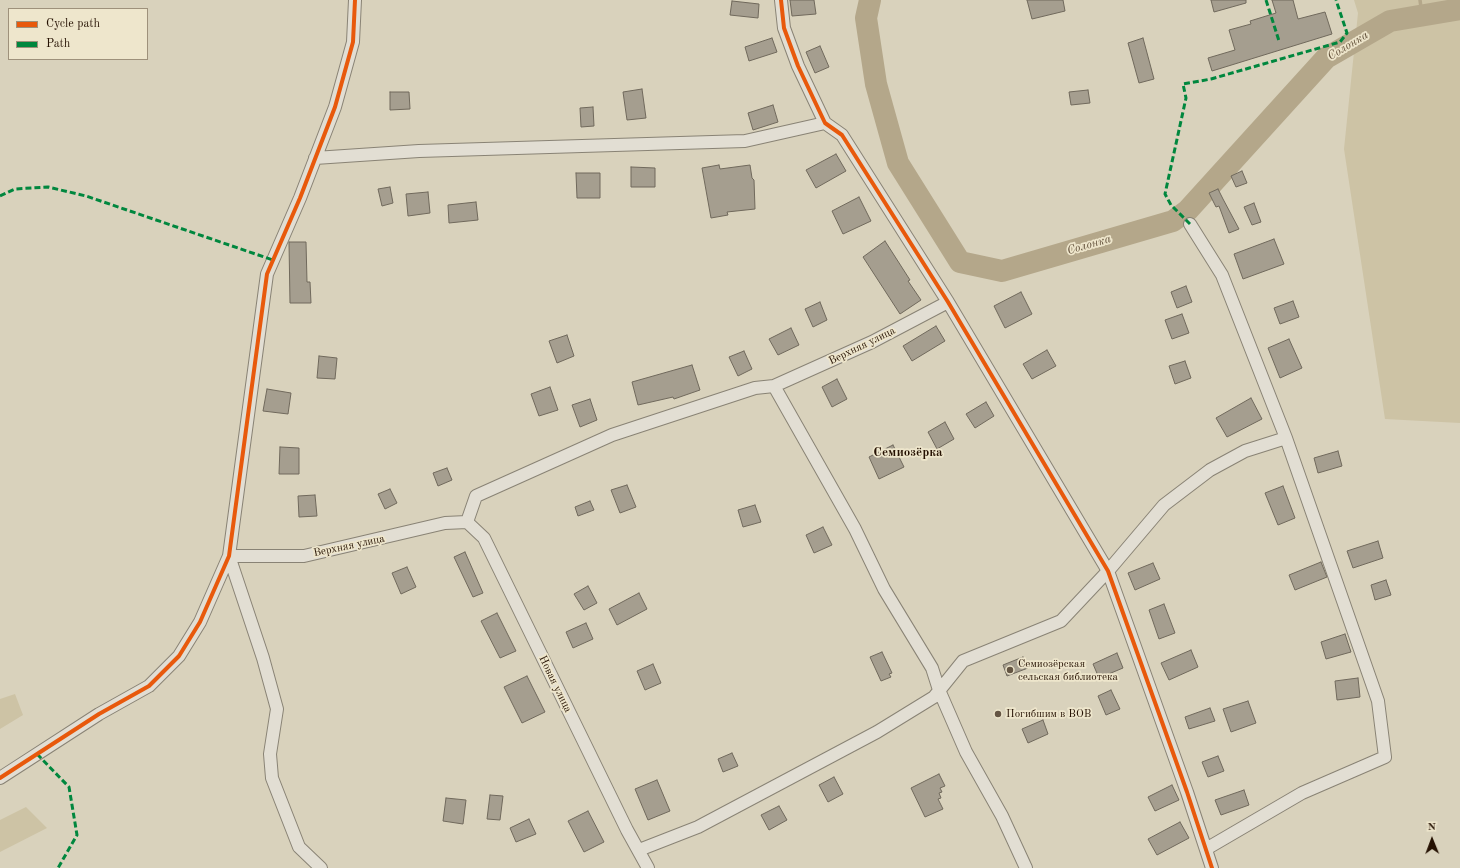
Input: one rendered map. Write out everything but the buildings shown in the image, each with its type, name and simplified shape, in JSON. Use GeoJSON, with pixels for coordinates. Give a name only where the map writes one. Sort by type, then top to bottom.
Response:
{"type":"FeatureCollection","features":[{"type":"Feature","properties":{"kind":"street"},"geometry":{"type":"LineString","coordinates":[[0,778],[99,714],[149,686],[179,656],[200,622],[229,556],[267,274],[316,158],[335,107],[353,42],[355,0]]}},
{"type":"Feature","properties":{"kind":"street"},"geometry":{"type":"LineString","coordinates":[[781,0],[784,28],[798,66],[825,123],[842,136],[948,302],[1108,571],[1187,792],[1212,868]]}},
{"type":"Feature","properties":{"kind":"street"},"geometry":{"type":"LineString","coordinates":[[316,158],[419,151],[745,141],[825,123]]}},
{"type":"Feature","properties":{"kind":"street"},"geometry":{"type":"LineString","coordinates":[[1190,224],[1222,275],[1286,438],[1378,701],[1385,757],[1302,793],[1206,849]]}},
{"type":"Feature","properties":{"kind":"street","name":"Верхняя улица"},"geometry":{"type":"LineString","coordinates":[[229,556],[304,556],[445,523],[466,522],[476,496],[612,435],[755,388],[774,386],[872,342],[948,302]]}},
{"type":"Feature","properties":{"kind":"street"},"geometry":{"type":"LineString","coordinates":[[774,386],[856,529],[884,589],[932,668],[939,690],[966,752],[1002,816],[1026,868]]}},
{"type":"Feature","properties":{"kind":"street"},"geometry":{"type":"LineString","coordinates":[[639,850],[698,827],[877,732],[934,697],[964,661],[1061,621],[1108,571],[1164,505],[1210,470],[1245,451],[1286,438]]}},
{"type":"Feature","properties":{"kind":"street","name":"Новая улица"},"geometry":{"type":"LineString","coordinates":[[466,522],[484,538],[627,830],[648,868]]}},
{"type":"Feature","properties":{"kind":"street"},"geometry":{"type":"LineString","coordinates":[[229,556],[263,658],[277,709],[270,754],[272,778],[299,847],[321,868]]}},
{"type":"Feature","properties":{"kind":"shaded area"},"geometry":{"type":"Polygon","coordinates":[[[1354,0],[1460,0],[1460,423],[1385,419],[1344,149],[1358,13],[1354,0]]]}},
{"type":"Feature","properties":{"kind":"shaded area"},"geometry":{"type":"Polygon","coordinates":[[[15,694],[23,715],[0,729],[0,699],[15,694]]]}},
{"type":"Feature","properties":{"kind":"shaded area"},"geometry":{"type":"Polygon","coordinates":[[[26,807],[47,828],[0,852],[0,820],[26,807]]]}},
{"type":"Feature","properties":{"kind":"waterway","name":"Солонка"},"geometry":{"type":"LineString","coordinates":[[870,0],[866,18],[876,84],[898,163],[960,262],[1002,271],[1173,221],[1188,210],[1326,58],[1390,21],[1460,9]]}},
{"type":"Feature","properties":{"kind":"waterway","name":"Солонка"},"geometry":{"type":"LineString","coordinates":[[1420,0],[1422,15]]}},
{"type":"Feature","properties":{"kind":"marked path"},"geometry":{"type":"LineString","coordinates":[[1266,0],[1279,41]]}},
{"type":"Feature","properties":{"kind":"marked path"},"geometry":{"type":"LineString","coordinates":[[1190,224],[1171,205],[1165,194],[1186,98],[1183,84],[1211,79],[1340,42],[1347,33],[1336,0]]}},
{"type":"Feature","properties":{"kind":"marked path"},"geometry":{"type":"LineString","coordinates":[[0,196],[15,189],[48,187],[86,196],[273,260]]}},
{"type":"Feature","properties":{"kind":"marked path"},"geometry":{"type":"LineString","coordinates":[[37,754],[69,787],[77,835],[58,868]]}},
{"type":"Feature","properties":{"kind":"cycle path"},"geometry":{"type":"LineString","coordinates":[[0,778],[99,714],[149,686],[179,656],[200,622],[229,556],[267,274],[300,198],[335,107],[353,42],[355,0]]}},
{"type":"Feature","properties":{"kind":"cycle path"},"geometry":{"type":"LineString","coordinates":[[781,0],[784,28],[798,66],[825,123],[842,135],[948,302],[1108,571],[1187,792],[1212,868]]}},
{"type":"Feature","properties":{"kind":"place","name":"Семиозёрская сельская библиотека"},"geometry":{"type":"Point","coordinates":[1010,670]}},
{"type":"Feature","properties":{"kind":"place","name":"Погибшим в ВОВ"},"geometry":{"type":"Point","coordinates":[998,714]}},
{"type":"Feature","properties":{"kind":"district","name":"Семиозёрка"},"geometry":{"type":"Point","coordinates":[908,453]}}]}
